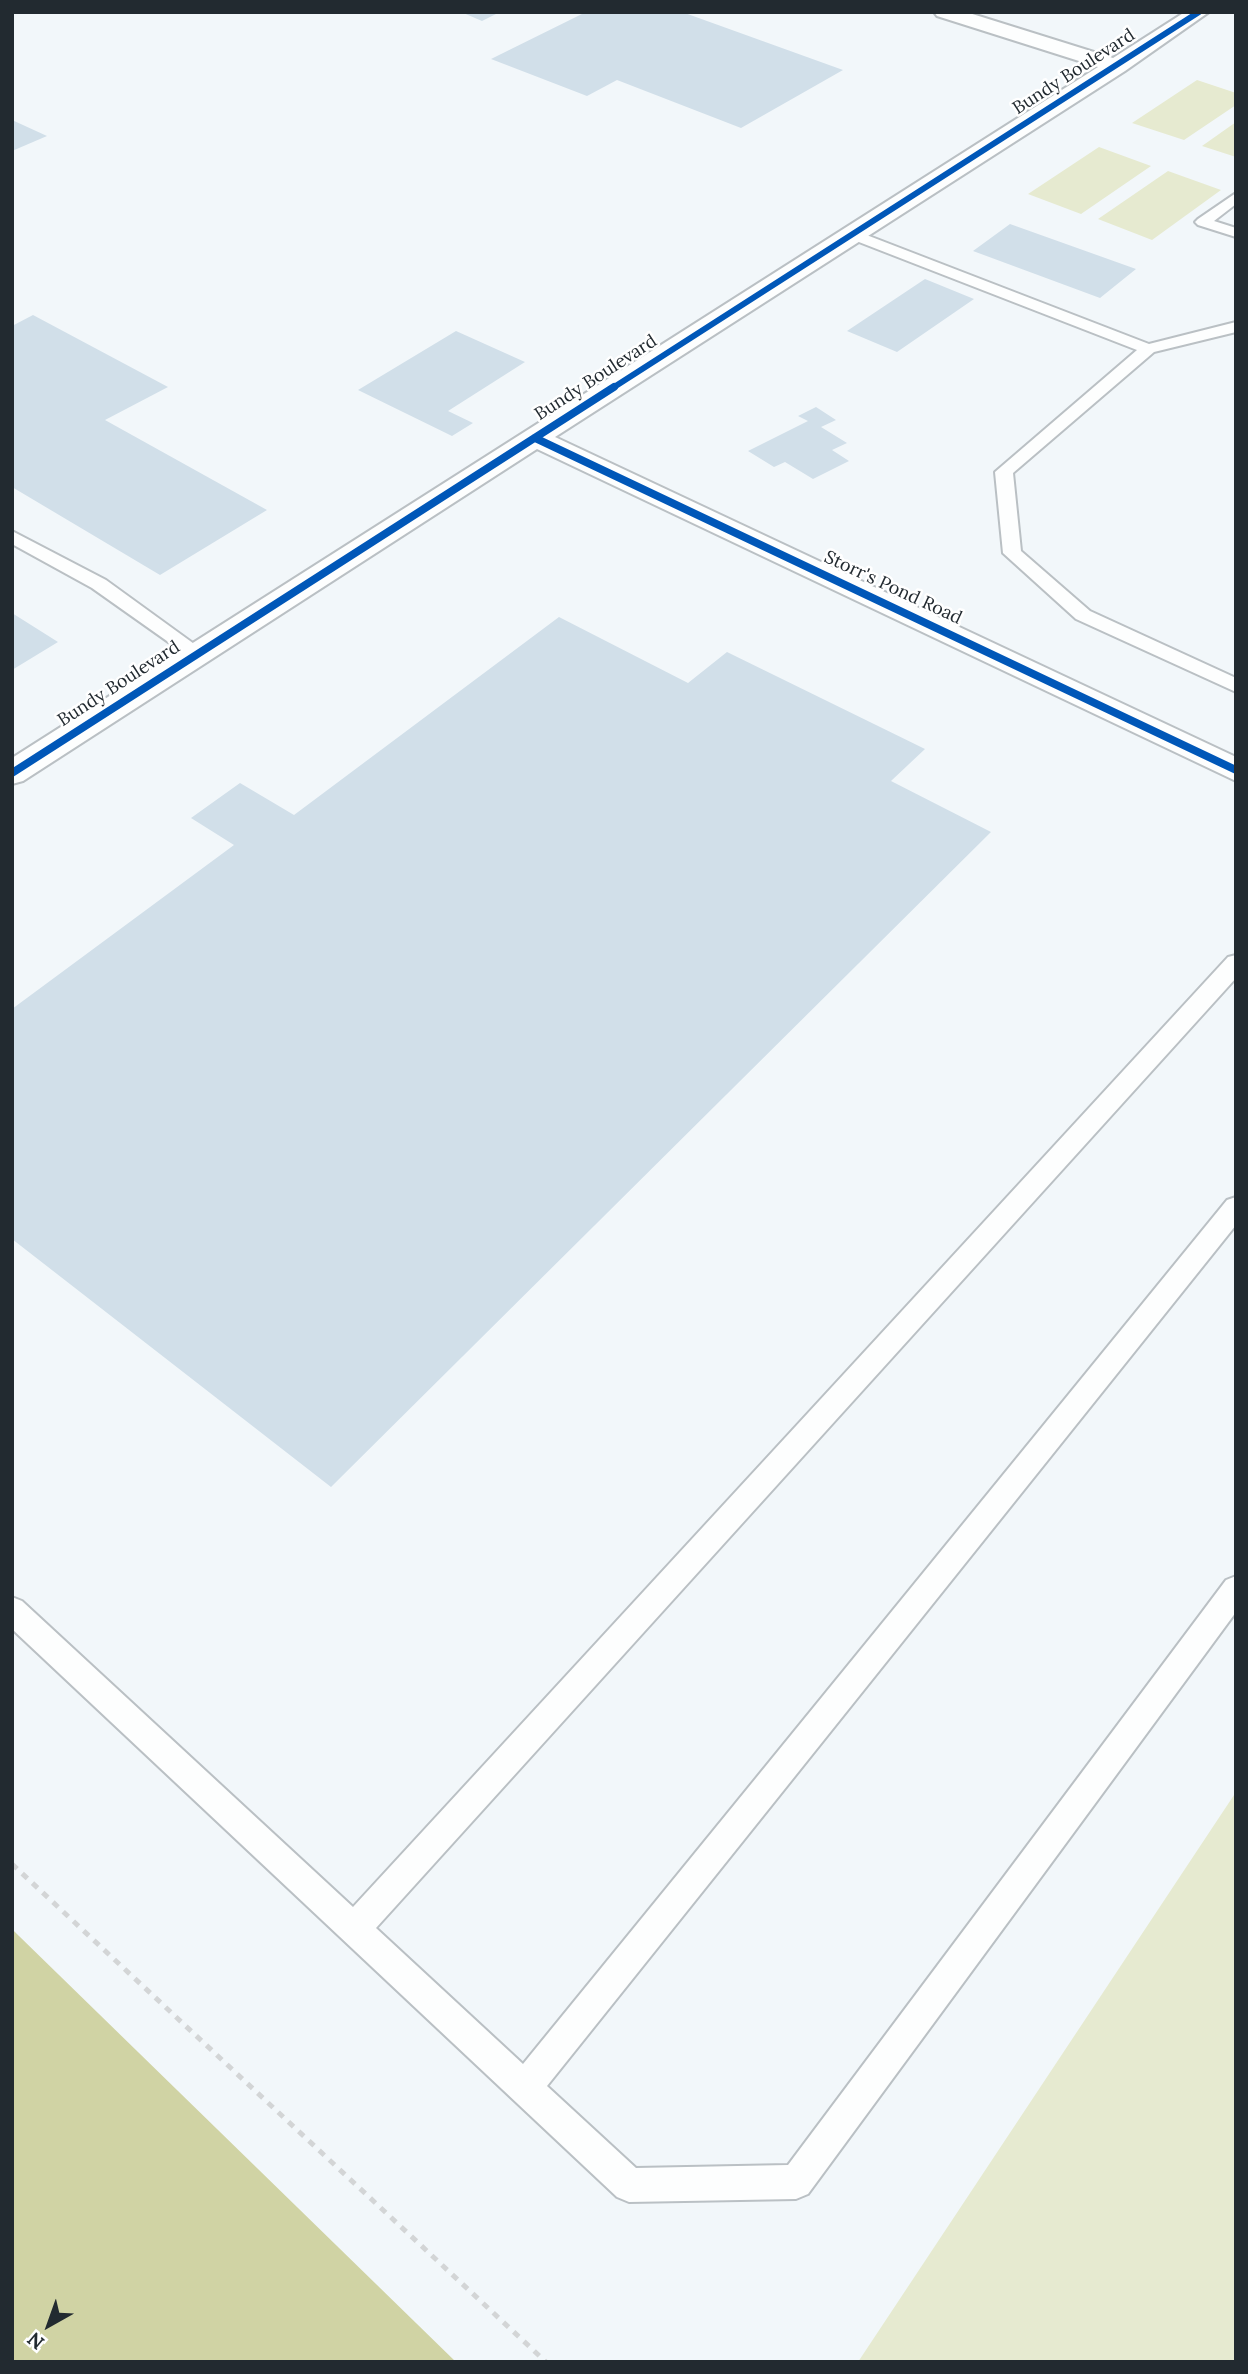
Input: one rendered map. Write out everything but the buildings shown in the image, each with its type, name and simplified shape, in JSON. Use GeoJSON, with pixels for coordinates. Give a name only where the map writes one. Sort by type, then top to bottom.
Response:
{"type":"FeatureCollection","features":[{"type":"Feature","properties":{"kind":"street"},"geometry":{"type":"LineString","coordinates":[[944,12],[1117,66]]}},
{"type":"Feature","properties":{"kind":"street","name":"Bundy Boulevard"},"geometry":{"type":"LineString","coordinates":[[12,774],[1199,12]]}},
{"type":"Feature","properties":{"kind":"street","name":"Storr's Pond Road"},"geometry":{"type":"LineString","coordinates":[[536,438],[1236,770]]}},
{"type":"Feature","properties":{"kind":"lane"},"geometry":{"type":"LineString","coordinates":[[1236,197],[1203,222],[1236,233]]}},
{"type":"Feature","properties":{"kind":"lane"},"geometry":{"type":"LineString","coordinates":[[850,234],[1148,349]]}},
{"type":"Feature","properties":{"kind":"lane"},"geometry":{"type":"LineString","coordinates":[[1236,327],[1148,349],[1004,472],[1012,554],[1083,615],[1236,686]]}},
{"type":"Feature","properties":{"kind":"lane"},"geometry":{"type":"LineString","coordinates":[[12,536],[99,584],[198,654]]}},
{"type":"Feature","properties":{"kind":"lane"},"geometry":{"type":"LineString","coordinates":[[355,1928],[1236,963]]}},
{"type":"Feature","properties":{"kind":"lane"},"geometry":{"type":"LineString","coordinates":[[525,2088],[1236,1207]]}},
{"type":"Feature","properties":{"kind":"lane"},"geometry":{"type":"LineString","coordinates":[[12,1610],[629,2185],[796,2182],[1236,1589]]}},
{"type":"Feature","properties":{"kind":"path"},"geometry":{"type":"LineString","coordinates":[[12,1864],[546,2362]]}},
{"type":"Feature","properties":{"kind":"shaded area"},"geometry":{"type":"Polygon","coordinates":[[[1197,80],[1236,93],[1236,105],[1184,140],[1132,123],[1197,80]]]}},
{"type":"Feature","properties":{"kind":"shaded area"},"geometry":{"type":"Polygon","coordinates":[[[1236,122],[1236,157],[1202,146],[1236,122]]]}},
{"type":"Feature","properties":{"kind":"shaded area"},"geometry":{"type":"Polygon","coordinates":[[[1099,147],[1151,166],[1081,214],[1028,194],[1099,147]]]}},
{"type":"Feature","properties":{"kind":"shaded area"},"geometry":{"type":"Polygon","coordinates":[[[1168,171],[1221,190],[1152,240],[1098,219],[1168,171]]]}},
{"type":"Feature","properties":{"kind":"shaded area"},"geometry":{"type":"Polygon","coordinates":[[[1236,1792],[1236,2362],[858,2362],[1236,1792]]]}},
{"type":"Feature","properties":{"kind":"shaded area"},"geometry":{"type":"Polygon","coordinates":[[[12,1929],[19,1936],[456,2362],[12,2362],[12,1929]]]}},
{"type":"Feature","properties":{"kind":"cycle path"},"geometry":{"type":"LineString","coordinates":[[12,773],[1199,12]]}},
{"type":"Feature","properties":{"kind":"cycle path"},"geometry":{"type":"LineString","coordinates":[[535,438],[1236,770]]}}]}
